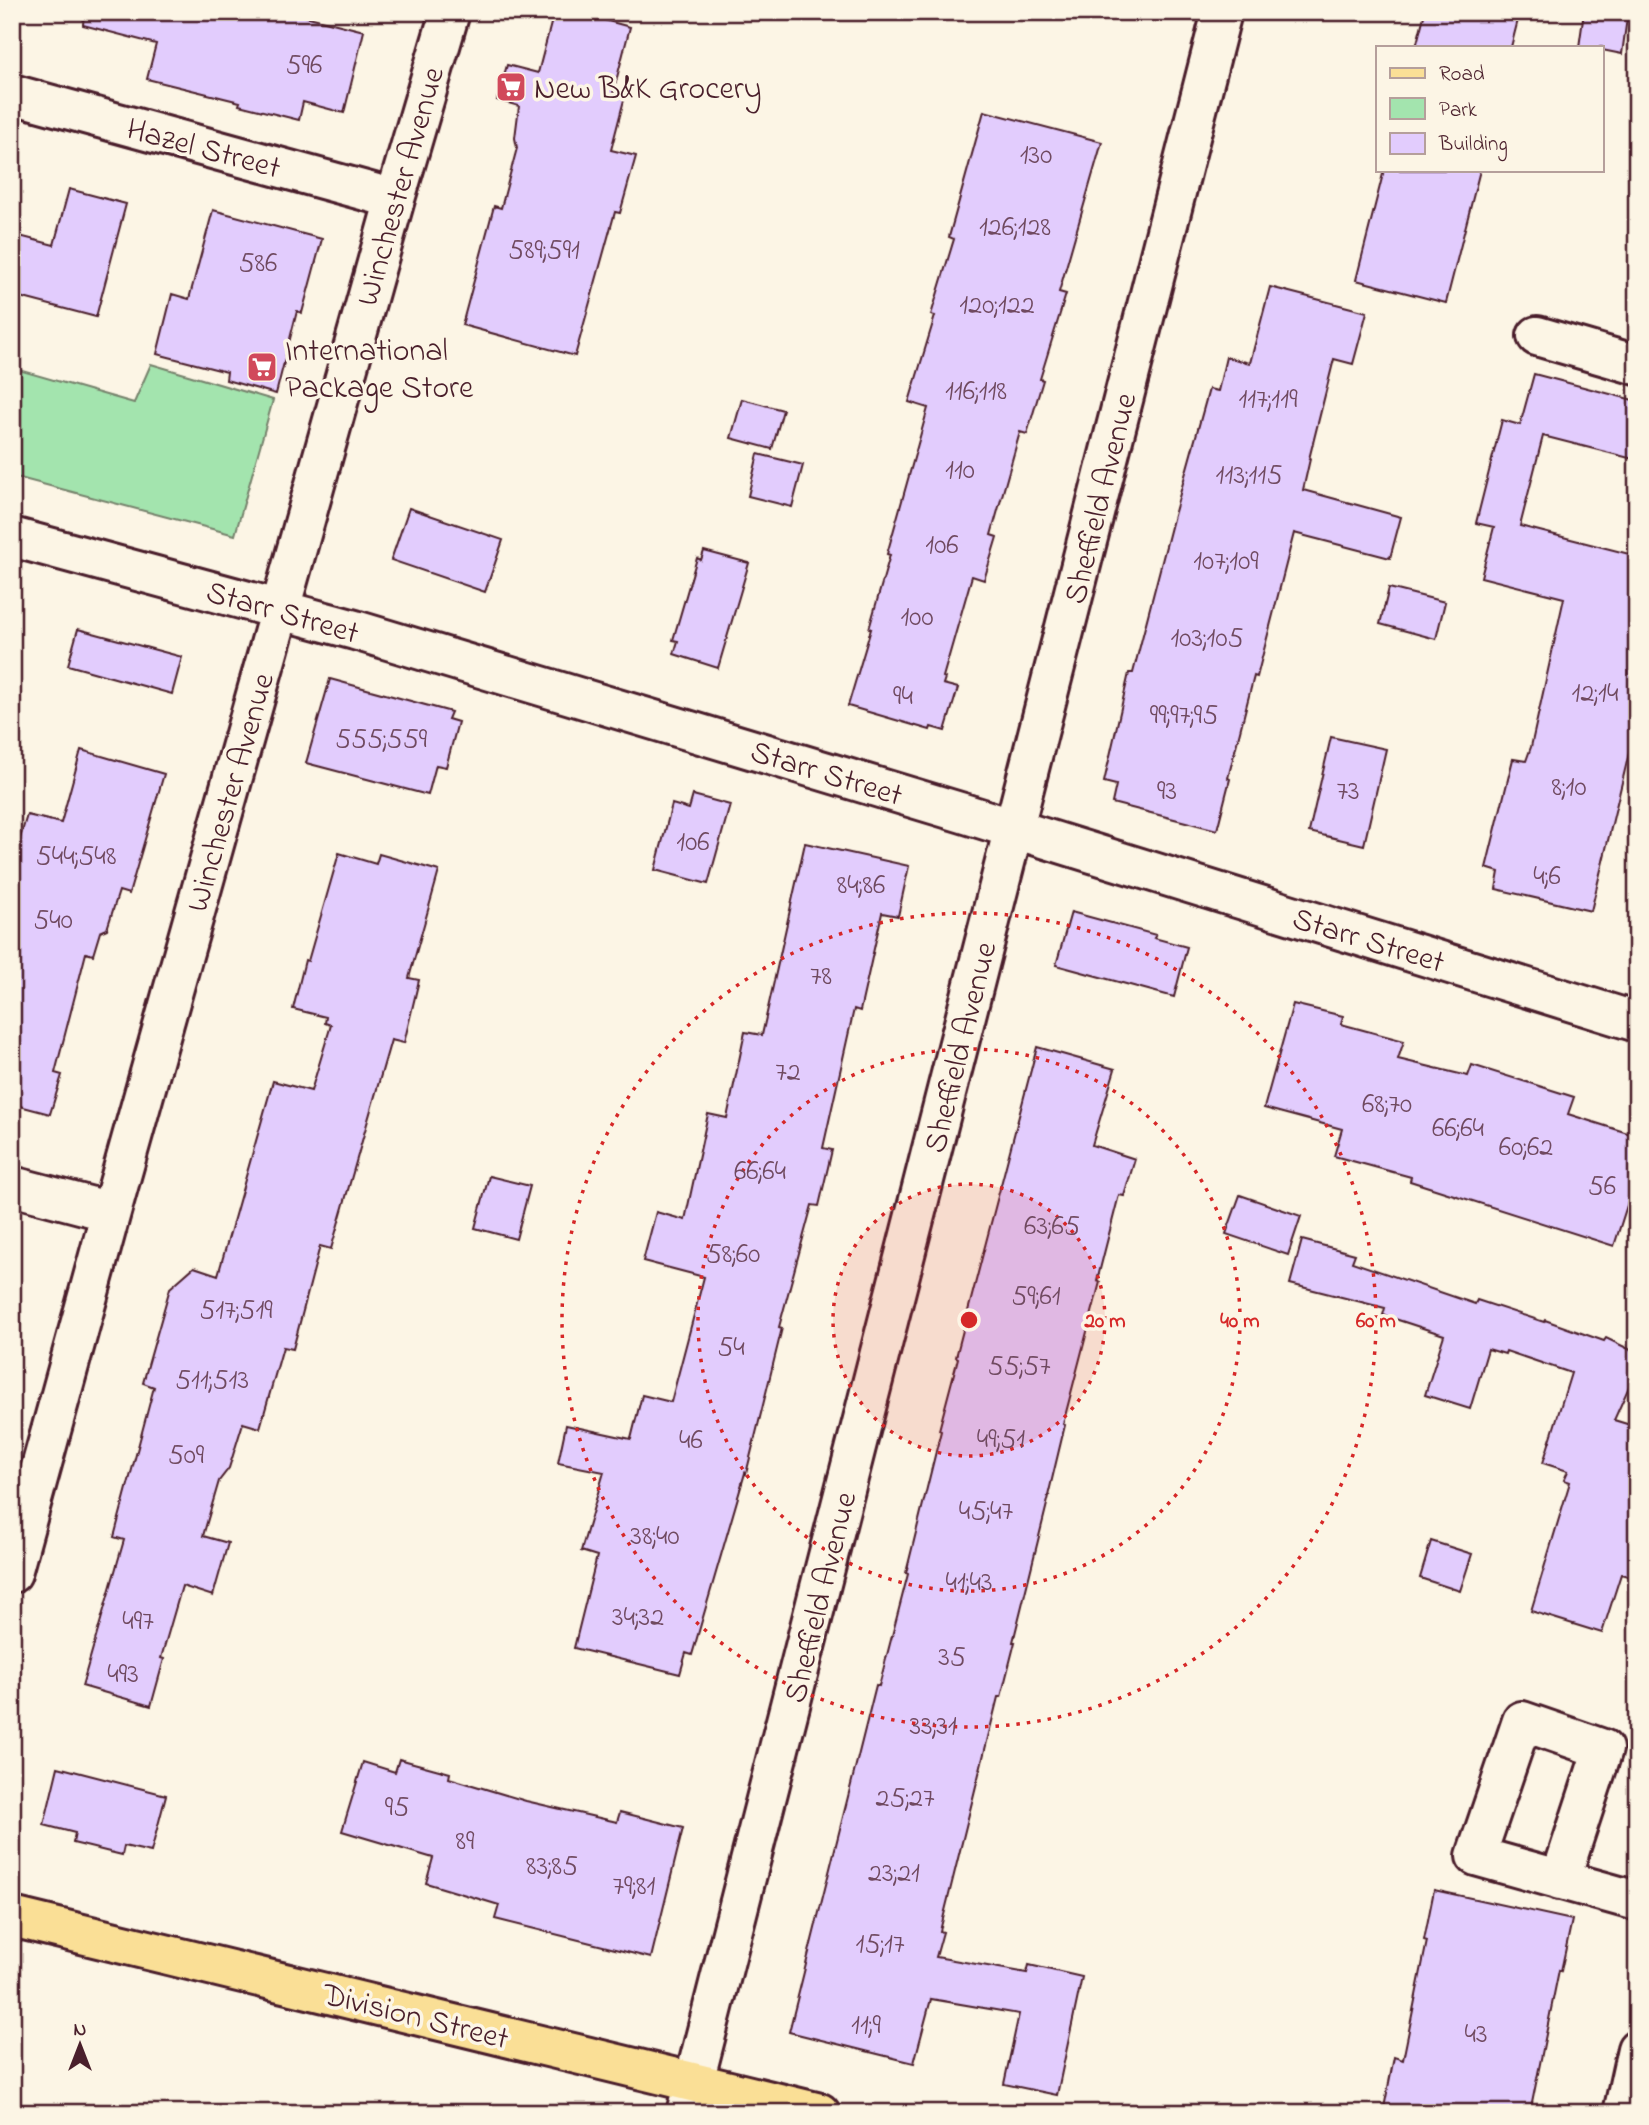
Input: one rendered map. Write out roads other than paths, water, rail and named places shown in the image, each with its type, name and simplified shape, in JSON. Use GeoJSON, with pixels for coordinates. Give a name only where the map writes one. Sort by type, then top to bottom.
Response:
{"type":"FeatureCollection","features":[{"type":"Feature","properties":{"kind":"main road","name":"Division Street"},"geometry":{"type":"LineString","coordinates":[[12,1917],[690,2097],[820,2113]]}},
{"type":"Feature","properties":{"kind":"street","name":"Winchester Avenue"},"geometry":{"type":"LineString","coordinates":[[12,1573],[280,608],[450,12]]}},
{"type":"Feature","properties":{"kind":"street","name":"Sheffield Avenue"},"geometry":{"type":"LineString","coordinates":[[690,2097],[1222,12]]}},
{"type":"Feature","properties":{"kind":"street","name":"Hazel Street"},"geometry":{"type":"LineString","coordinates":[[12,94],[395,199]]}},
{"type":"Feature","properties":{"kind":"street"},"geometry":{"type":"LineString","coordinates":[[1537,336],[1637,365]]}},
{"type":"Feature","properties":{"kind":"street","name":"Starr Street"},"geometry":{"type":"LineString","coordinates":[[12,537],[280,608],[1015,828],[1637,1022]]}},
{"type":"Feature","properties":{"kind":"street"},"geometry":{"type":"LineString","coordinates":[[12,1186],[111,1212]]}},
{"type":"Feature","properties":{"kind":"street"},"geometry":{"type":"LineString","coordinates":[[1560,1880],[1637,1901]]}},
{"type":"Feature","properties":{"kind":"street"},"geometry":{"type":"LineString","coordinates":[[1623,2113],[1637,2049]]}},
{"type":"Feature","properties":{"kind":"place","name":"New B&K Grocery"},"geometry":{"type":"Point","coordinates":[511,87]}},
{"type":"Feature","properties":{"kind":"place","name":"International Package Store"},"geometry":{"type":"Point","coordinates":[262,367]}}]}
